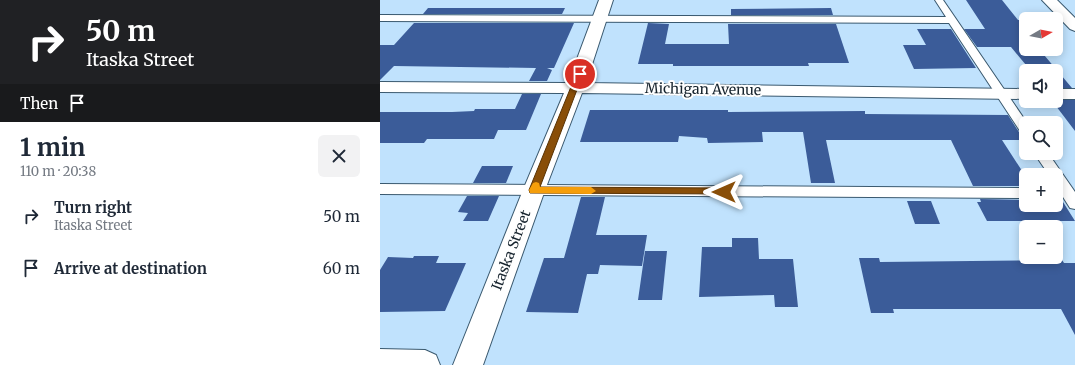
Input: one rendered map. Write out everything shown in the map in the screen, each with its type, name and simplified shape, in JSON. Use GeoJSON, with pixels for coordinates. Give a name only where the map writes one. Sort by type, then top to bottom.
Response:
{"type":"FeatureCollection","features":[{"type":"Feature","properties":{"kind":"street","name":"Itaska Street"},"geometry":{"type":"LineString","coordinates":[[468,365],[534,190],[575,88],[606,0]]}},
{"type":"Feature","properties":{"kind":"street"},"geometry":{"type":"LineString","coordinates":[[1049,0],[1075,26]]}},
{"type":"Feature","properties":{"kind":"street","name":"Michigan Avenue"},"geometry":{"type":"LineString","coordinates":[[380,87],[1019,94]]}},
{"type":"Feature","properties":{"kind":"street"},"geometry":{"type":"LineString","coordinates":[[1063,94],[1075,94]]}},
{"type":"Feature","properties":{"kind":"street"},"geometry":{"type":"LineString","coordinates":[[380,364],[425,365]]}},
{"type":"Feature","properties":{"kind":"lane"},"geometry":{"type":"LineString","coordinates":[[939,0],[1019,121]]}},
{"type":"Feature","properties":{"kind":"lane"},"geometry":{"type":"LineString","coordinates":[[380,18],[952,20]]}},
{"type":"Feature","properties":{"kind":"lane"},"geometry":{"type":"LineString","coordinates":[[380,189],[1019,193]]}},
{"type":"Feature","properties":{"kind":"building"},"geometry":{"type":"Polygon","coordinates":[[[966,0],[1002,0],[1019,20],[1019,56],[1045,56],[1052,64],[1025,64],[1011,47],[977,47],[964,29],[985,29],[966,0]]]}},
{"type":"Feature","properties":{"kind":"building"},"geometry":{"type":"Polygon","coordinates":[[[428,8],[565,8],[562,14],[423,14],[428,8]]]}},
{"type":"Feature","properties":{"kind":"building"},"geometry":{"type":"Polygon","coordinates":[[[831,8],[833,15],[731,15],[731,9],[831,8]]]}},
{"type":"Feature","properties":{"kind":"building"},"geometry":{"type":"Polygon","coordinates":[[[414,23],[574,23],[554,68],[547,68],[552,70],[547,81],[529,81],[536,68],[394,66],[380,80],[380,45],[394,45],[414,23]]]}},
{"type":"Feature","properties":{"kind":"building"},"geometry":{"type":"Polygon","coordinates":[[[648,23],[669,24],[665,44],[729,44],[728,24],[836,24],[849,63],[808,63],[809,66],[673,66],[673,64],[638,64],[648,23]]]}},
{"type":"Feature","properties":{"kind":"building"},"geometry":{"type":"Polygon","coordinates":[[[917,29],[951,29],[976,68],[914,69],[903,45],[926,45],[917,29]]]}},
{"type":"Feature","properties":{"kind":"building"},"geometry":{"type":"Polygon","coordinates":[[[1063,77],[1072,88],[1063,88],[1063,77]]]}},
{"type":"Feature","properties":{"kind":"building"},"geometry":{"type":"Polygon","coordinates":[[[522,94],[541,94],[526,130],[498,130],[494,139],[427,139],[424,143],[380,143],[380,112],[452,112],[474,111],[475,109],[515,109],[522,94]]]}},
{"type":"Feature","properties":{"kind":"building"},"geometry":{"type":"Polygon","coordinates":[[[1063,100],[1075,100],[1075,131],[1058,108],[1063,108],[1063,100]]]}},
{"type":"Feature","properties":{"kind":"building"},"geometry":{"type":"Polygon","coordinates":[[[590,110],[728,110],[728,112],[865,111],[865,114],[1008,115],[1019,132],[1019,140],[1002,140],[1020,168],[1019,186],[973,186],[951,140],[826,140],[835,183],[811,183],[803,132],[762,132],[763,142],[708,143],[707,138],[679,136],[678,142],[580,142],[590,110]]]}},
{"type":"Feature","properties":{"kind":"building"},"geometry":{"type":"Polygon","coordinates":[[[482,166],[513,166],[506,183],[473,183],[482,166]]]}},
{"type":"Feature","properties":{"kind":"building"},"geometry":{"type":"Polygon","coordinates":[[[467,196],[499,196],[488,221],[463,221],[468,213],[458,212],[467,196]]]}},
{"type":"Feature","properties":{"kind":"building"},"geometry":{"type":"Polygon","coordinates":[[[581,197],[605,197],[596,235],[647,235],[642,266],[600,265],[598,274],[587,274],[578,313],[526,312],[544,258],[564,258],[581,197]]]}},
{"type":"Feature","properties":{"kind":"building"},"geometry":{"type":"Polygon","coordinates":[[[980,199],[1019,200],[1019,212],[1063,212],[1063,202],[1075,221],[987,221],[977,202],[981,202],[980,199]]]}},
{"type":"Feature","properties":{"kind":"building"},"geometry":{"type":"Polygon","coordinates":[[[907,201],[931,201],[940,224],[915,224],[907,201]]]}},
{"type":"Feature","properties":{"kind":"building"},"geometry":{"type":"Polygon","coordinates":[[[732,238],[758,238],[759,259],[793,259],[798,307],[775,307],[774,295],[699,297],[702,247],[732,247],[732,238]]]}},
{"type":"Feature","properties":{"kind":"building"},"geometry":{"type":"Polygon","coordinates":[[[645,251],[667,251],[662,300],[638,300],[645,251]]]}},
{"type":"Feature","properties":{"kind":"building"},"geometry":{"type":"Polygon","coordinates":[[[414,256],[439,256],[436,263],[466,263],[445,311],[380,312],[380,270],[388,257],[413,258],[414,256]]]}},
{"type":"Feature","properties":{"kind":"building"},"geometry":{"type":"Polygon","coordinates":[[[859,258],[879,258],[880,262],[1019,260],[1019,264],[1063,264],[1063,262],[1064,263],[1075,263],[1075,335],[1061,309],[893,309],[894,313],[871,313],[859,258]]]}},
{"type":"Feature","properties":{"kind":"slow traffic"},"geometry":{"type":"LineString","coordinates":[[536,185],[534,190],[591,191]]}},
{"type":"Feature","properties":{"kind":"route"},"geometry":{"type":"LineString","coordinates":[[580,74],[534,190],[724,192]]}}]}
